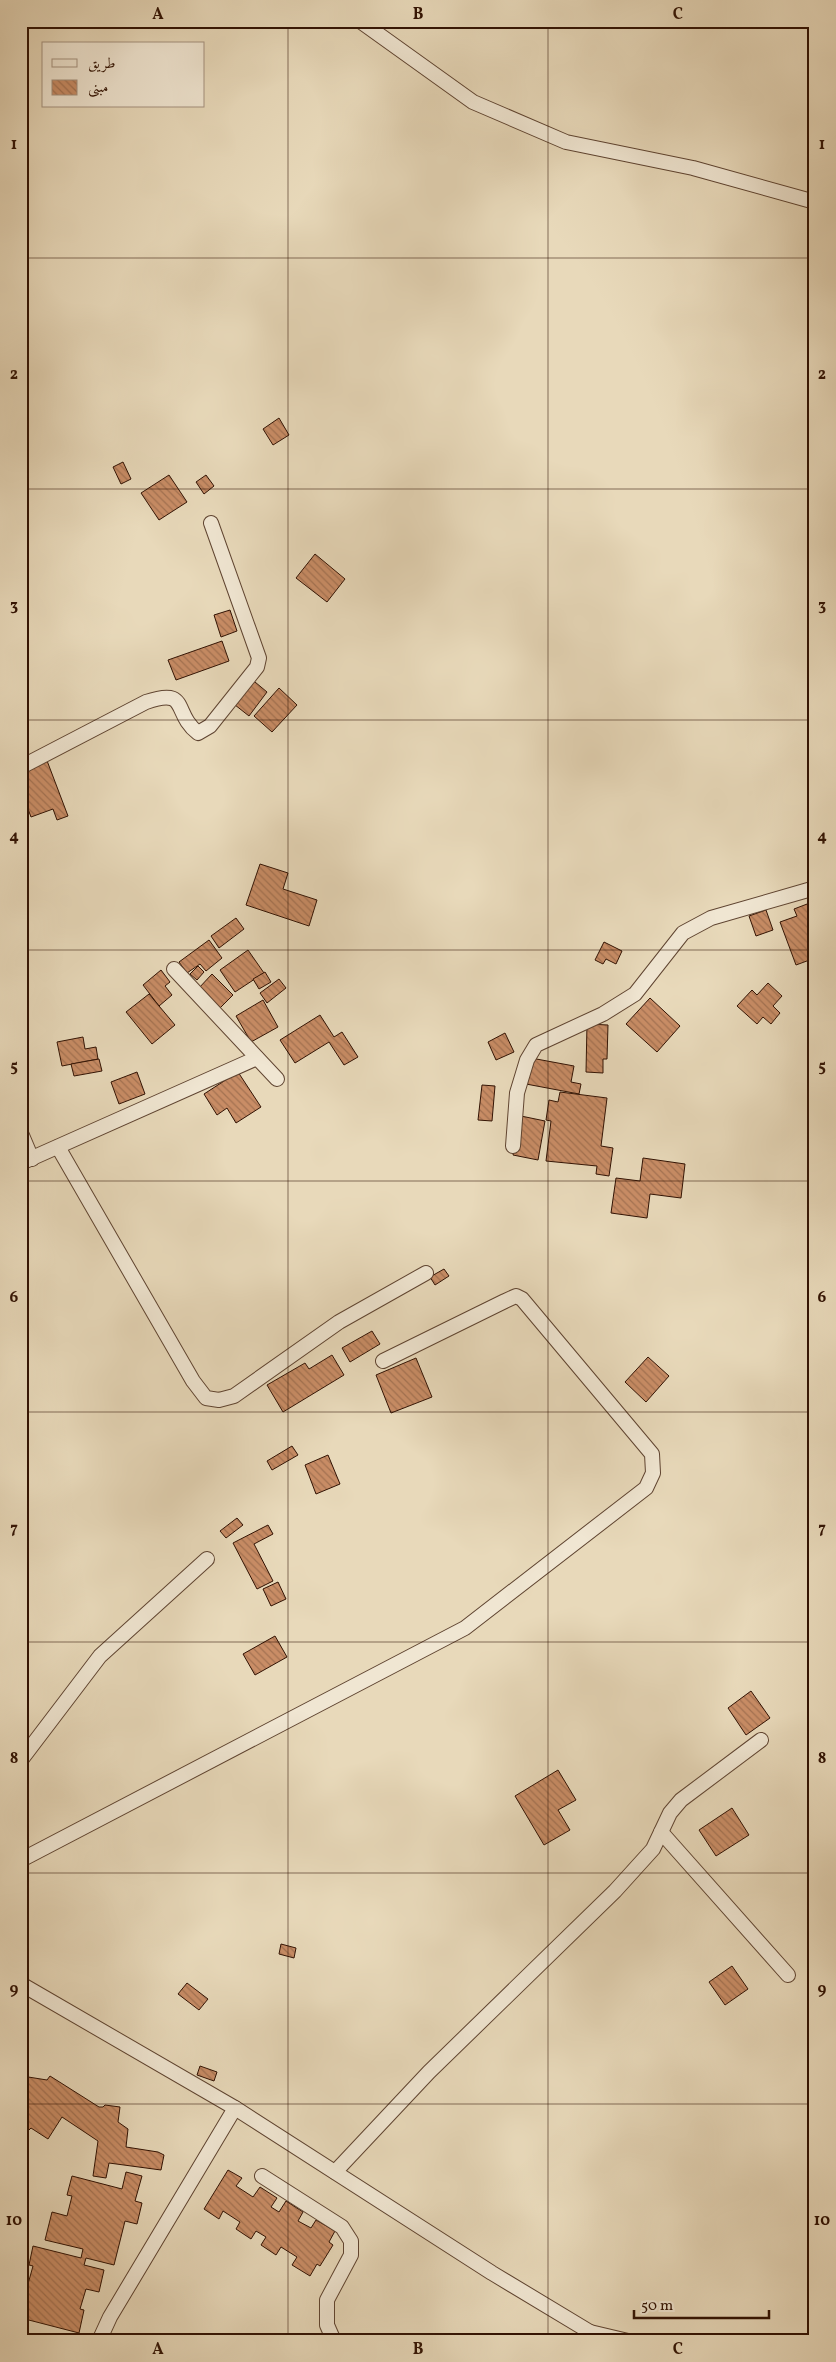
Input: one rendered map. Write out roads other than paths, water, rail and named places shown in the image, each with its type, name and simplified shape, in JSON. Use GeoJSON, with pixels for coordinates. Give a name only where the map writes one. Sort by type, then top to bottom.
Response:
{"type":"FeatureCollection","features":[{"type":"Feature","properties":{"kind":"street"},"geometry":{"type":"LineString","coordinates":[[360,21],[473,102],[566,142],[693,168],[815,202]]}},
{"type":"Feature","properties":{"kind":"street"},"geometry":{"type":"LineString","coordinates":[[21,767],[146,702],[162,697],[171,696],[176,700],[188,722],[198,733],[210,726],[257,667],[259,658],[211,523]]}},
{"type":"Feature","properties":{"kind":"street"},"geometry":{"type":"LineString","coordinates":[[513,1146],[517,1093],[527,1060],[536,1045],[603,1014],[635,994],[683,933],[711,918],[815,888]]}},
{"type":"Feature","properties":{"kind":"street"},"geometry":{"type":"LineString","coordinates":[[174,969],[277,1080]]}},
{"type":"Feature","properties":{"kind":"street"},"geometry":{"type":"LineString","coordinates":[[21,1133],[27,1161],[257,1058]]}},
{"type":"Feature","properties":{"kind":"street"},"geometry":{"type":"LineString","coordinates":[[58,1148],[192,1380],[206,1398],[219,1400],[234,1396],[339,1322],[426,1273]]}},
{"type":"Feature","properties":{"kind":"street"},"geometry":{"type":"LineString","coordinates":[[21,1860],[465,1628],[646,1488],[653,1473],[652,1454],[522,1299],[516,1296],[383,1361]]}},
{"type":"Feature","properties":{"kind":"street"},"geometry":{"type":"LineString","coordinates":[[21,1760],[100,1656],[207,1559]]}},
{"type":"Feature","properties":{"kind":"street"},"geometry":{"type":"LineString","coordinates":[[335,2172],[429,2072],[615,1891],[654,1849],[670,1813],[681,1800],[761,1740]]}},
{"type":"Feature","properties":{"kind":"street"},"geometry":{"type":"LineString","coordinates":[[661,1832],[788,1975]]}},
{"type":"Feature","properties":{"kind":"street"},"geometry":{"type":"LineString","coordinates":[[21,1984],[235,2108],[590,2337],[628,2341]]}},
{"type":"Feature","properties":{"kind":"street"},"geometry":{"type":"LineString","coordinates":[[99,2341],[110,2317],[235,2108]]}},
{"type":"Feature","properties":{"kind":"street"},"geometry":{"type":"LineString","coordinates":[[262,2176],[342,2227],[352,2241],[351,2255],[327,2300],[327,2325],[334,2341]]}}]}
